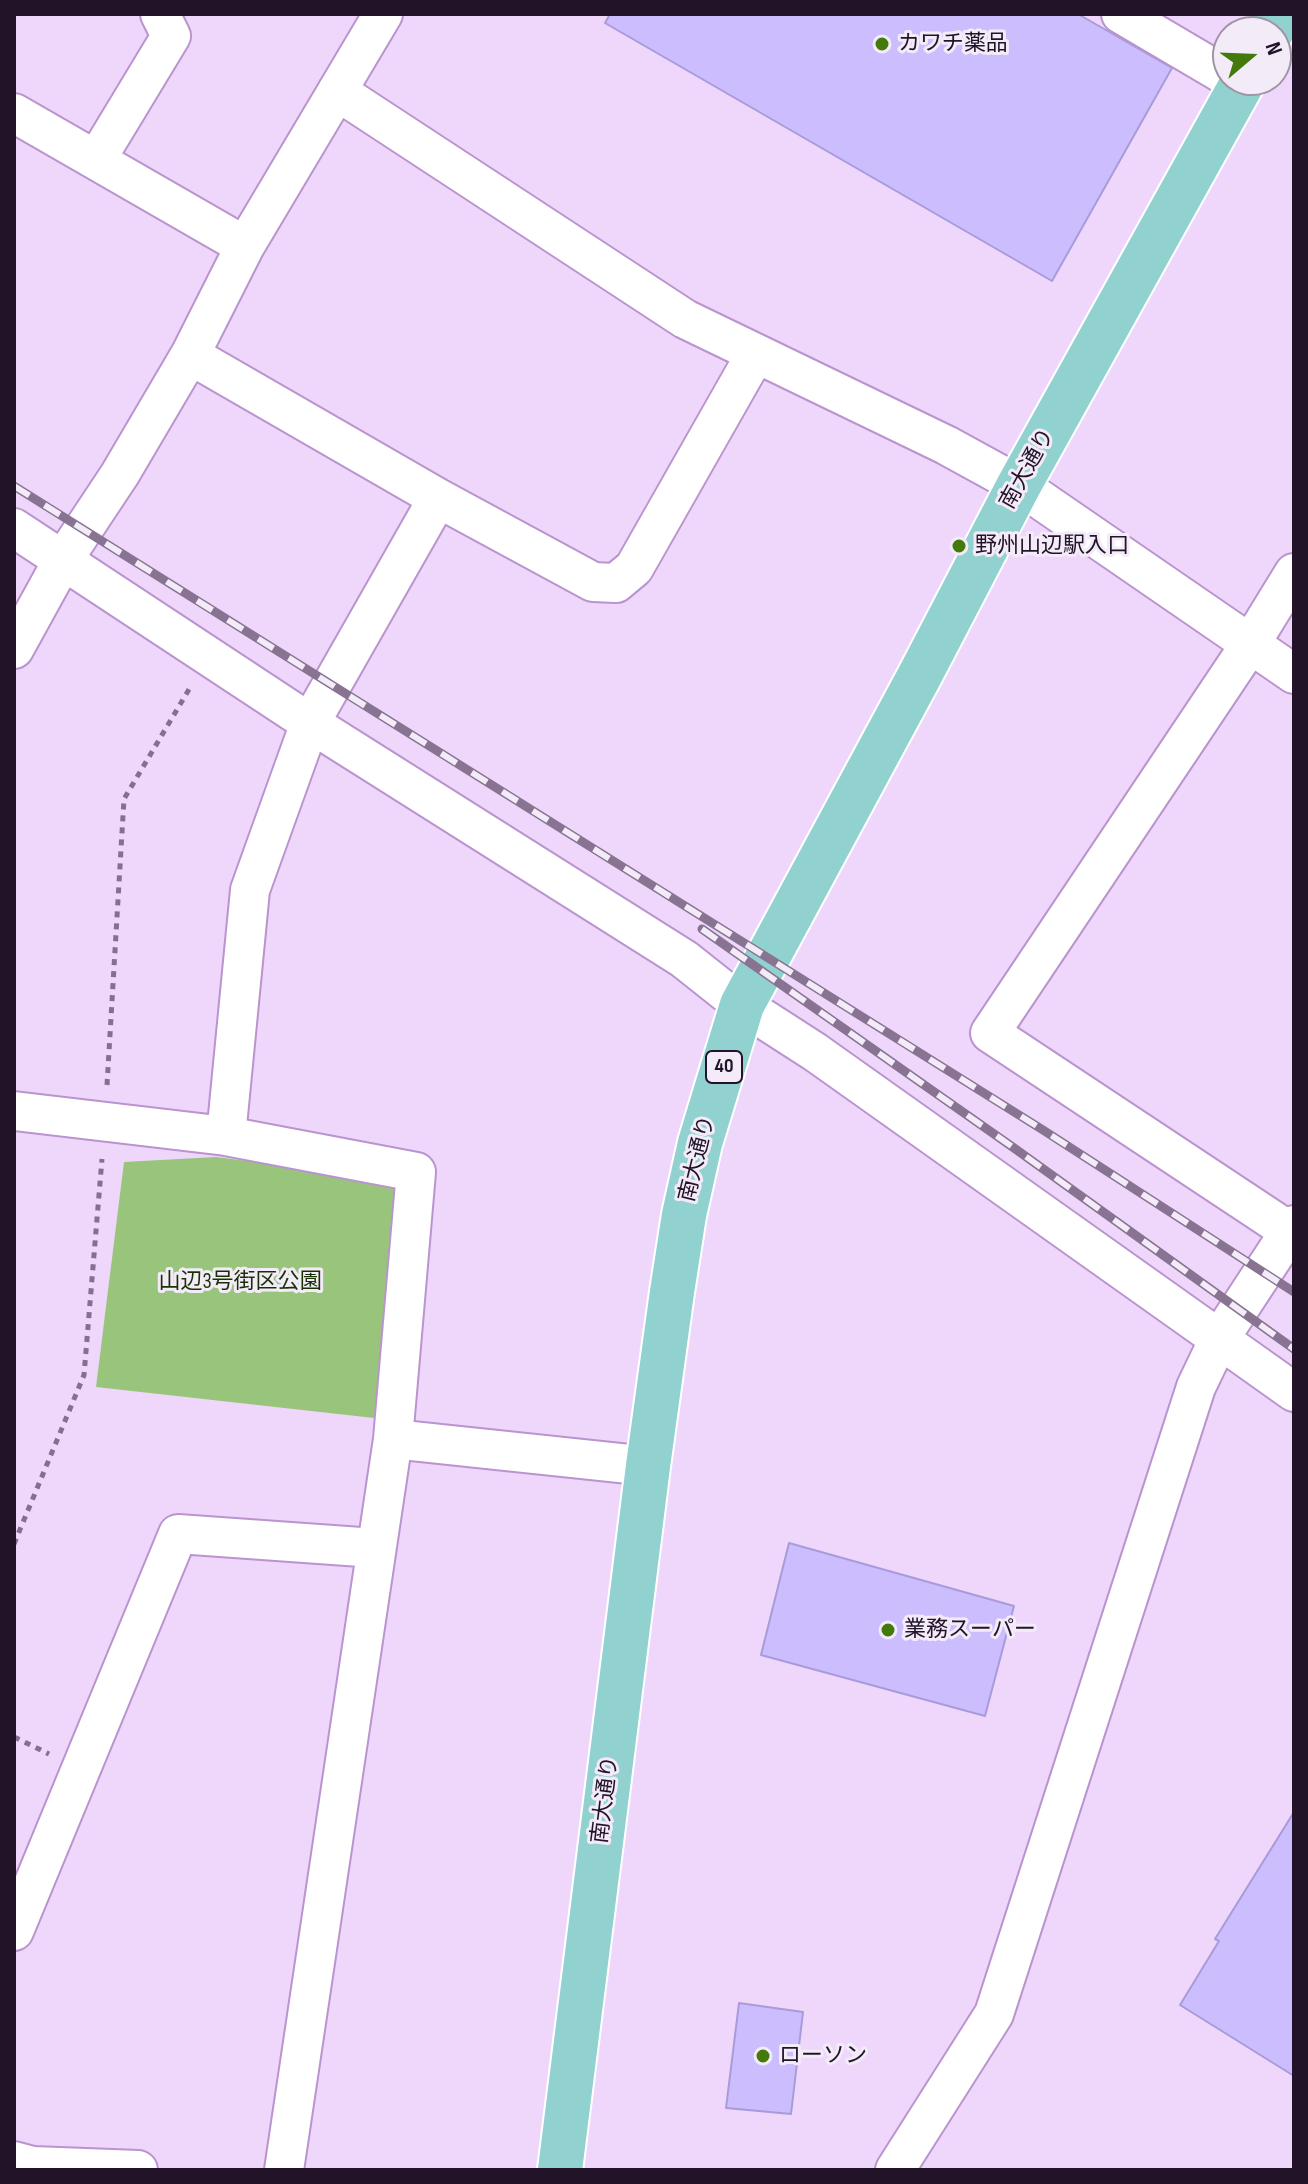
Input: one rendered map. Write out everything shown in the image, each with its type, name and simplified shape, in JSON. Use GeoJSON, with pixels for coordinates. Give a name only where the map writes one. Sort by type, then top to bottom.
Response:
{"type":"FeatureCollection","features":[{"type":"Feature","properties":{"kind":"main road","name":"南大通り"},"geometry":{"type":"LineString","coordinates":[[560,2170],[648,1466],[684,1215],[700,1143],[742,1005],[1228,96]]}},
{"type":"Feature","properties":{"kind":"street"},"geometry":{"type":"LineString","coordinates":[[96,160],[171,36],[160,14]]}},
{"type":"Feature","properties":{"kind":"street"},"geometry":{"type":"LineString","coordinates":[[14,649],[63,560],[120,474],[190,355],[245,246],[383,14]]}},
{"type":"Feature","properties":{"kind":"street"},"geometry":{"type":"LineString","coordinates":[[1121,14],[1212,66]]}},
{"type":"Feature","properties":{"kind":"street"},"geometry":{"type":"LineString","coordinates":[[337,91],[685,319],[946,445],[1019,485],[1294,674]]}},
{"type":"Feature","properties":{"kind":"street"},"geometry":{"type":"LineString","coordinates":[[14,113],[245,246]]}},
{"type":"Feature","properties":{"kind":"street"},"geometry":{"type":"LineString","coordinates":[[190,355],[438,498],[593,582],[616,583],[634,568],[755,355]]}},
{"type":"Feature","properties":{"kind":"street"},"geometry":{"type":"LineString","coordinates":[[226,1136],[250,890],[310,723],[438,498]]}},
{"type":"Feature","properties":{"kind":"street"},"geometry":{"type":"LineString","coordinates":[[14,528],[310,723],[684,959],[742,1005],[815,1052],[1218,1341],[1294,1392]]}},
{"type":"Feature","properties":{"kind":"street"},"geometry":{"type":"LineString","coordinates":[[895,2170],[994,2014],[1196,1387],[1218,1341],[1291,1228],[990,1033],[1251,643],[1294,573]]}},
{"type":"Feature","properties":{"kind":"street"},"geometry":{"type":"LineString","coordinates":[[14,1111],[226,1136],[416,1172],[393,1439],[284,2170]]}},
{"type":"Feature","properties":{"kind":"street"},"geometry":{"type":"LineString","coordinates":[[393,1439],[648,1466]]}},
{"type":"Feature","properties":{"kind":"street"},"geometry":{"type":"LineString","coordinates":[[14,1931],[178,1534],[375,1548]]}},
{"type":"Feature","properties":{"kind":"street"},"geometry":{"type":"LineString","coordinates":[[27,2166],[138,2170]]}},
{"type":"Feature","properties":{"kind":"path"},"geometry":{"type":"LineString","coordinates":[[14,1544],[84,1375],[105,1123],[124,799],[209,656]]}},
{"type":"Feature","properties":{"kind":"green space","name":"山辺3号街区公園"},"geometry":{"type":"Polygon","coordinates":[[[216,1157],[400,1181],[383,1419],[96,1387],[124,1162],[216,1157]]]}},
{"type":"Feature","properties":{"kind":"building"},"geometry":{"type":"Polygon","coordinates":[[[610,14],[1078,14],[1172,68],[1052,281],[605,23],[610,14]]]}},
{"type":"Feature","properties":{"kind":"building"},"geometry":{"type":"Polygon","coordinates":[[[789,1543],[1014,1606],[985,1716],[761,1655],[789,1543]]]}},
{"type":"Feature","properties":{"kind":"building"},"geometry":{"type":"Polygon","coordinates":[[[1294,1812],[1294,2076],[1180,2005],[1219,1941],[1215,1939],[1294,1812]]]}},
{"type":"Feature","properties":{"kind":"building"},"geometry":{"type":"Polygon","coordinates":[[[739,2003],[803,2012],[791,2114],[726,2108],[739,2003]]]}},
{"type":"Feature","properties":{"kind":"railway"},"geometry":{"type":"LineString","coordinates":[[14,486],[1043,1130],[1294,1292]]}},
{"type":"Feature","properties":{"kind":"railway"},"geometry":{"type":"LineString","coordinates":[[702,929],[1294,1349]]}},
{"type":"Feature","properties":{"kind":"place","name":"カワチ薬品"},"geometry":{"type":"Point","coordinates":[882,44]}},
{"type":"Feature","properties":{"kind":"place","name":"野州山辺駅入口"},"geometry":{"type":"Point","coordinates":[959,546]}},
{"type":"Feature","properties":{"kind":"place","name":"業務スーパー"},"geometry":{"type":"Point","coordinates":[888,1630]}},
{"type":"Feature","properties":{"kind":"place","name":"ローソン"},"geometry":{"type":"Point","coordinates":[763,2056]}}]}
